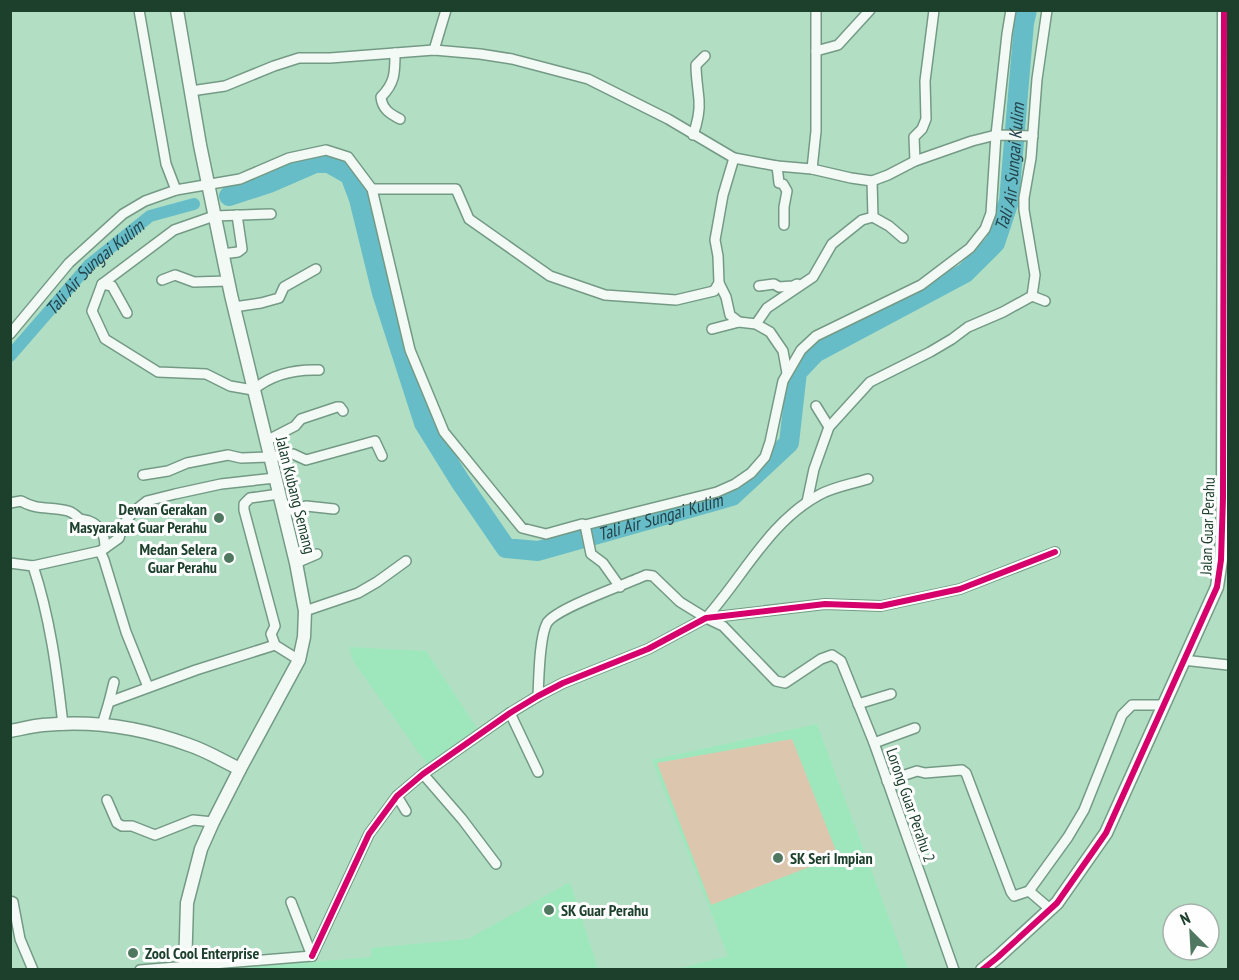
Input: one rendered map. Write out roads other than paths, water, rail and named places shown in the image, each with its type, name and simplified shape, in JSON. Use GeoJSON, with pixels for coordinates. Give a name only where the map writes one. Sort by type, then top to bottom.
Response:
{"type":"FeatureCollection","features":[{"type":"Feature","properties":{"kind":"street"},"geometry":{"type":"LineString","coordinates":[[139,10],[166,164],[176,190]]}},
{"type":"Feature","properties":{"kind":"street","name":"Jalan Kubang Semang"},"geometry":{"type":"LineString","coordinates":[[177,10],[222,254],[296,563],[305,611],[304,637],[299,660],[240,769],[201,849],[187,903],[185,968]]}},
{"type":"Feature","properties":{"kind":"street"},"geometry":{"type":"LineString","coordinates":[[434,51],[446,10]]}},
{"type":"Feature","properties":{"kind":"street"},"geometry":{"type":"LineString","coordinates":[[813,169],[816,131],[816,10]]}},
{"type":"Feature","properties":{"kind":"street"},"geometry":{"type":"LineString","coordinates":[[816,51],[838,45],[870,10]]}},
{"type":"Feature","properties":{"kind":"street"},"geometry":{"type":"LineString","coordinates":[[915,161],[914,137],[922,129],[926,119],[925,81],[934,10]]}},
{"type":"Feature","properties":{"kind":"street"},"geometry":{"type":"LineString","coordinates":[[586,528],[717,492],[751,473],[765,457],[783,381],[801,350],[816,336],[921,285],[970,248],[986,229],[991,213],[1011,10]]}},
{"type":"Feature","properties":{"kind":"street"},"geometry":{"type":"LineString","coordinates":[[1032,296],[1035,275],[1024,198],[1029,136],[1047,10]]}},
{"type":"Feature","properties":{"kind":"street","name":"Jalan Guar Perahu"},"geometry":{"type":"LineString","coordinates":[[982,969],[1057,903],[1106,833],[1217,587],[1221,560],[1226,466],[1224,10]]}},
{"type":"Feature","properties":{"kind":"street"},"geometry":{"type":"LineString","coordinates":[[191,92],[225,86],[299,58],[434,51],[512,59],[588,79],[668,119],[734,158],[777,166],[813,169],[850,178],[872,181],[915,161],[972,141],[997,135],[1029,136]]}},
{"type":"Feature","properties":{"kind":"street"},"geometry":{"type":"LineString","coordinates":[[395,53],[395,72],[391,87],[381,97],[381,105],[400,119]]}},
{"type":"Feature","properties":{"kind":"street"},"geometry":{"type":"LineString","coordinates":[[693,135],[697,123],[699,101],[696,64],[705,56]]}},
{"type":"Feature","properties":{"kind":"street"},"geometry":{"type":"LineString","coordinates":[[10,334],[69,263],[123,214],[145,201],[176,190],[240,179],[289,158],[326,150],[348,157],[372,189],[410,350],[444,432],[522,528],[546,534],[582,524],[586,528],[591,554],[603,563],[620,587]]}},
{"type":"Feature","properties":{"kind":"street"},"geometry":{"type":"LineString","coordinates":[[734,158],[723,195],[715,240],[720,283],[730,315],[739,322]]}},
{"type":"Feature","properties":{"kind":"street"},"geometry":{"type":"LineString","coordinates":[[777,166],[778,183],[783,184],[787,191],[784,225]]}},
{"type":"Feature","properties":{"kind":"street"},"geometry":{"type":"LineString","coordinates":[[872,181],[873,217]]}},
{"type":"Feature","properties":{"kind":"street"},"geometry":{"type":"LineString","coordinates":[[372,189],[456,189],[470,219],[498,241],[550,276],[605,295],[676,300],[714,291],[720,283]]}},
{"type":"Feature","properties":{"kind":"street"},"geometry":{"type":"LineString","coordinates":[[270,214],[214,216],[174,230],[102,284],[92,311],[105,339],[158,372],[206,374],[230,386],[253,390],[269,379],[284,374],[301,369],[318,370]]}},
{"type":"Feature","properties":{"kind":"street"},"geometry":{"type":"LineString","coordinates":[[222,254],[238,252],[242,249],[237,215]]}},
{"type":"Feature","properties":{"kind":"street"},"geometry":{"type":"LineString","coordinates":[[756,324],[767,308],[813,277],[832,244],[862,220],[873,217],[889,226],[903,238]]}},
{"type":"Feature","properties":{"kind":"street"},"geometry":{"type":"LineString","coordinates":[[234,307],[279,298],[284,287],[316,269]]}},
{"type":"Feature","properties":{"kind":"street"},"geometry":{"type":"LineString","coordinates":[[162,280],[176,275],[194,282],[228,281]]}},
{"type":"Feature","properties":{"kind":"street"},"geometry":{"type":"LineString","coordinates":[[759,286],[774,284],[779,287],[793,286],[813,277]]}},
{"type":"Feature","properties":{"kind":"street"},"geometry":{"type":"LineString","coordinates":[[102,284],[112,286],[127,313]]}},
{"type":"Feature","properties":{"kind":"street"},"geometry":{"type":"LineString","coordinates":[[807,502],[814,469],[829,427],[870,382],[930,352],[968,327],[1032,296],[1045,301]]}},
{"type":"Feature","properties":{"kind":"street"},"geometry":{"type":"LineString","coordinates":[[10,316],[18,324]]}},
{"type":"Feature","properties":{"kind":"street"},"geometry":{"type":"LineString","coordinates":[[712,329],[739,322],[756,324],[770,332],[783,351],[787,374]]}},
{"type":"Feature","properties":{"kind":"street"},"geometry":{"type":"LineString","coordinates":[[816,406],[829,427]]}},
{"type":"Feature","properties":{"kind":"street"},"geometry":{"type":"LineString","coordinates":[[266,441],[311,415],[337,407],[343,411]]}},
{"type":"Feature","properties":{"kind":"street"},"geometry":{"type":"LineString","coordinates":[[143,475],[168,471],[187,463],[228,455],[241,458],[294,454],[306,460],[375,441],[382,456]]}},
{"type":"Feature","properties":{"kind":"street"},"geometry":{"type":"LineString","coordinates":[[10,563],[33,566],[102,550],[119,538],[123,525],[133,512],[147,501],[221,484],[275,478]]}},
{"type":"Feature","properties":{"kind":"street"},"geometry":{"type":"LineString","coordinates":[[312,956],[369,834],[397,796],[423,774],[538,696],[563,683],[648,649],[706,618],[784,520],[821,494],[868,479]]}},
{"type":"Feature","properties":{"kind":"street"},"geometry":{"type":"LineString","coordinates":[[279,494],[250,498],[243,504],[275,626],[271,634],[275,645],[299,660]]}},
{"type":"Feature","properties":{"kind":"street"},"geometry":{"type":"LineString","coordinates":[[10,503],[21,501],[32,507],[70,511],[101,528],[104,536],[102,550],[104,560],[126,632],[148,687]]}},
{"type":"Feature","properties":{"kind":"street"},"geometry":{"type":"LineString","coordinates":[[284,512],[306,506],[334,509]]}},
{"type":"Feature","properties":{"kind":"street"},"geometry":{"type":"LineString","coordinates":[[538,696],[542,639],[548,622],[567,607],[646,575],[653,576],[680,602],[706,618],[825,604],[880,606],[960,589],[1055,552]]}},
{"type":"Feature","properties":{"kind":"street"},"geometry":{"type":"LineString","coordinates":[[296,563],[317,554]]}},
{"type":"Feature","properties":{"kind":"street"},"geometry":{"type":"LineString","coordinates":[[305,611],[358,593],[406,561]]}},
{"type":"Feature","properties":{"kind":"street"},"geometry":{"type":"LineString","coordinates":[[33,566],[39,584],[58,675],[63,725]]}},
{"type":"Feature","properties":{"kind":"street","name":"Lorong Guar Perahu 2"},"geometry":{"type":"LineString","coordinates":[[706,618],[723,626],[776,681],[784,683],[821,659],[832,655],[841,661],[887,781],[954,969]]}},
{"type":"Feature","properties":{"kind":"street"},"geometry":{"type":"LineString","coordinates":[[109,702],[196,670],[275,645]]}},
{"type":"Feature","properties":{"kind":"street"},"geometry":{"type":"LineString","coordinates":[[1183,660],[1228,665]]}},
{"type":"Feature","properties":{"kind":"street"},"geometry":{"type":"LineString","coordinates":[[102,725],[114,682]]}},
{"type":"Feature","properties":{"kind":"street"},"geometry":{"type":"LineString","coordinates":[[858,704],[891,694]]}},
{"type":"Feature","properties":{"kind":"street"},"geometry":{"type":"LineString","coordinates":[[887,781],[917,771],[925,773],[962,770],[966,773],[1014,896],[1029,891],[1068,837],[1084,810],[1122,715],[1132,705],[1163,705]]}},
{"type":"Feature","properties":{"kind":"street"},"geometry":{"type":"LineString","coordinates":[[510,713],[538,772]]}},
{"type":"Feature","properties":{"kind":"street"},"geometry":{"type":"LineString","coordinates":[[10,731],[42,725],[102,725],[147,731],[192,745],[240,769]]}},
{"type":"Feature","properties":{"kind":"street"},"geometry":{"type":"LineString","coordinates":[[873,743],[915,728]]}},
{"type":"Feature","properties":{"kind":"street"},"geometry":{"type":"LineString","coordinates":[[423,774],[462,819],[496,864]]}},
{"type":"Feature","properties":{"kind":"street"},"geometry":{"type":"LineString","coordinates":[[397,796],[406,811]]}},
{"type":"Feature","properties":{"kind":"street"},"geometry":{"type":"LineString","coordinates":[[107,800],[117,823],[155,835],[193,820],[213,822]]}},
{"type":"Feature","properties":{"kind":"street"},"geometry":{"type":"LineString","coordinates":[[1029,891],[1050,909]]}},
{"type":"Feature","properties":{"kind":"street"},"geometry":{"type":"LineString","coordinates":[[10,901],[13,902],[20,939],[33,969]]}},
{"type":"Feature","properties":{"kind":"street"},"geometry":{"type":"LineString","coordinates":[[291,902],[312,956]]}},
{"type":"Feature","properties":{"kind":"street"},"geometry":{"type":"LineString","coordinates":[[140,969],[185,968],[312,956]]}},
{"type":"Feature","properties":{"kind":"waterway","name":"Tali Air Sungai Kulim"},"geometry":{"type":"LineString","coordinates":[[229,196],[269,183],[315,163],[329,163],[350,175],[359,199],[382,293],[424,423],[506,548],[538,551],[732,496],[789,443],[797,372],[815,353],[965,273],[995,243],[1009,201],[1027,10]]}},
{"type":"Feature","properties":{"kind":"waterway","name":"Tali Air Sungai Kulim"},"geometry":{"type":"LineString","coordinates":[[10,356],[89,265],[150,216],[194,204]]}},
{"type":"Feature","properties":{"kind":"place","name":"Dewan Gerakan Masyarakat Guar Perahu"},"geometry":{"type":"Point","coordinates":[219,518]}},
{"type":"Feature","properties":{"kind":"place","name":"Medan Selera Guar Perahu"},"geometry":{"type":"Point","coordinates":[229,558]}},
{"type":"Feature","properties":{"kind":"place","name":"SK Seri Impian"},"geometry":{"type":"Point","coordinates":[778,858]}},
{"type":"Feature","properties":{"kind":"place","name":"SK Guar Perahu"},"geometry":{"type":"Point","coordinates":[549,910]}},
{"type":"Feature","properties":{"kind":"place","name":"Zool Cool Enterprise"},"geometry":{"type":"Point","coordinates":[133,953]}}]}
